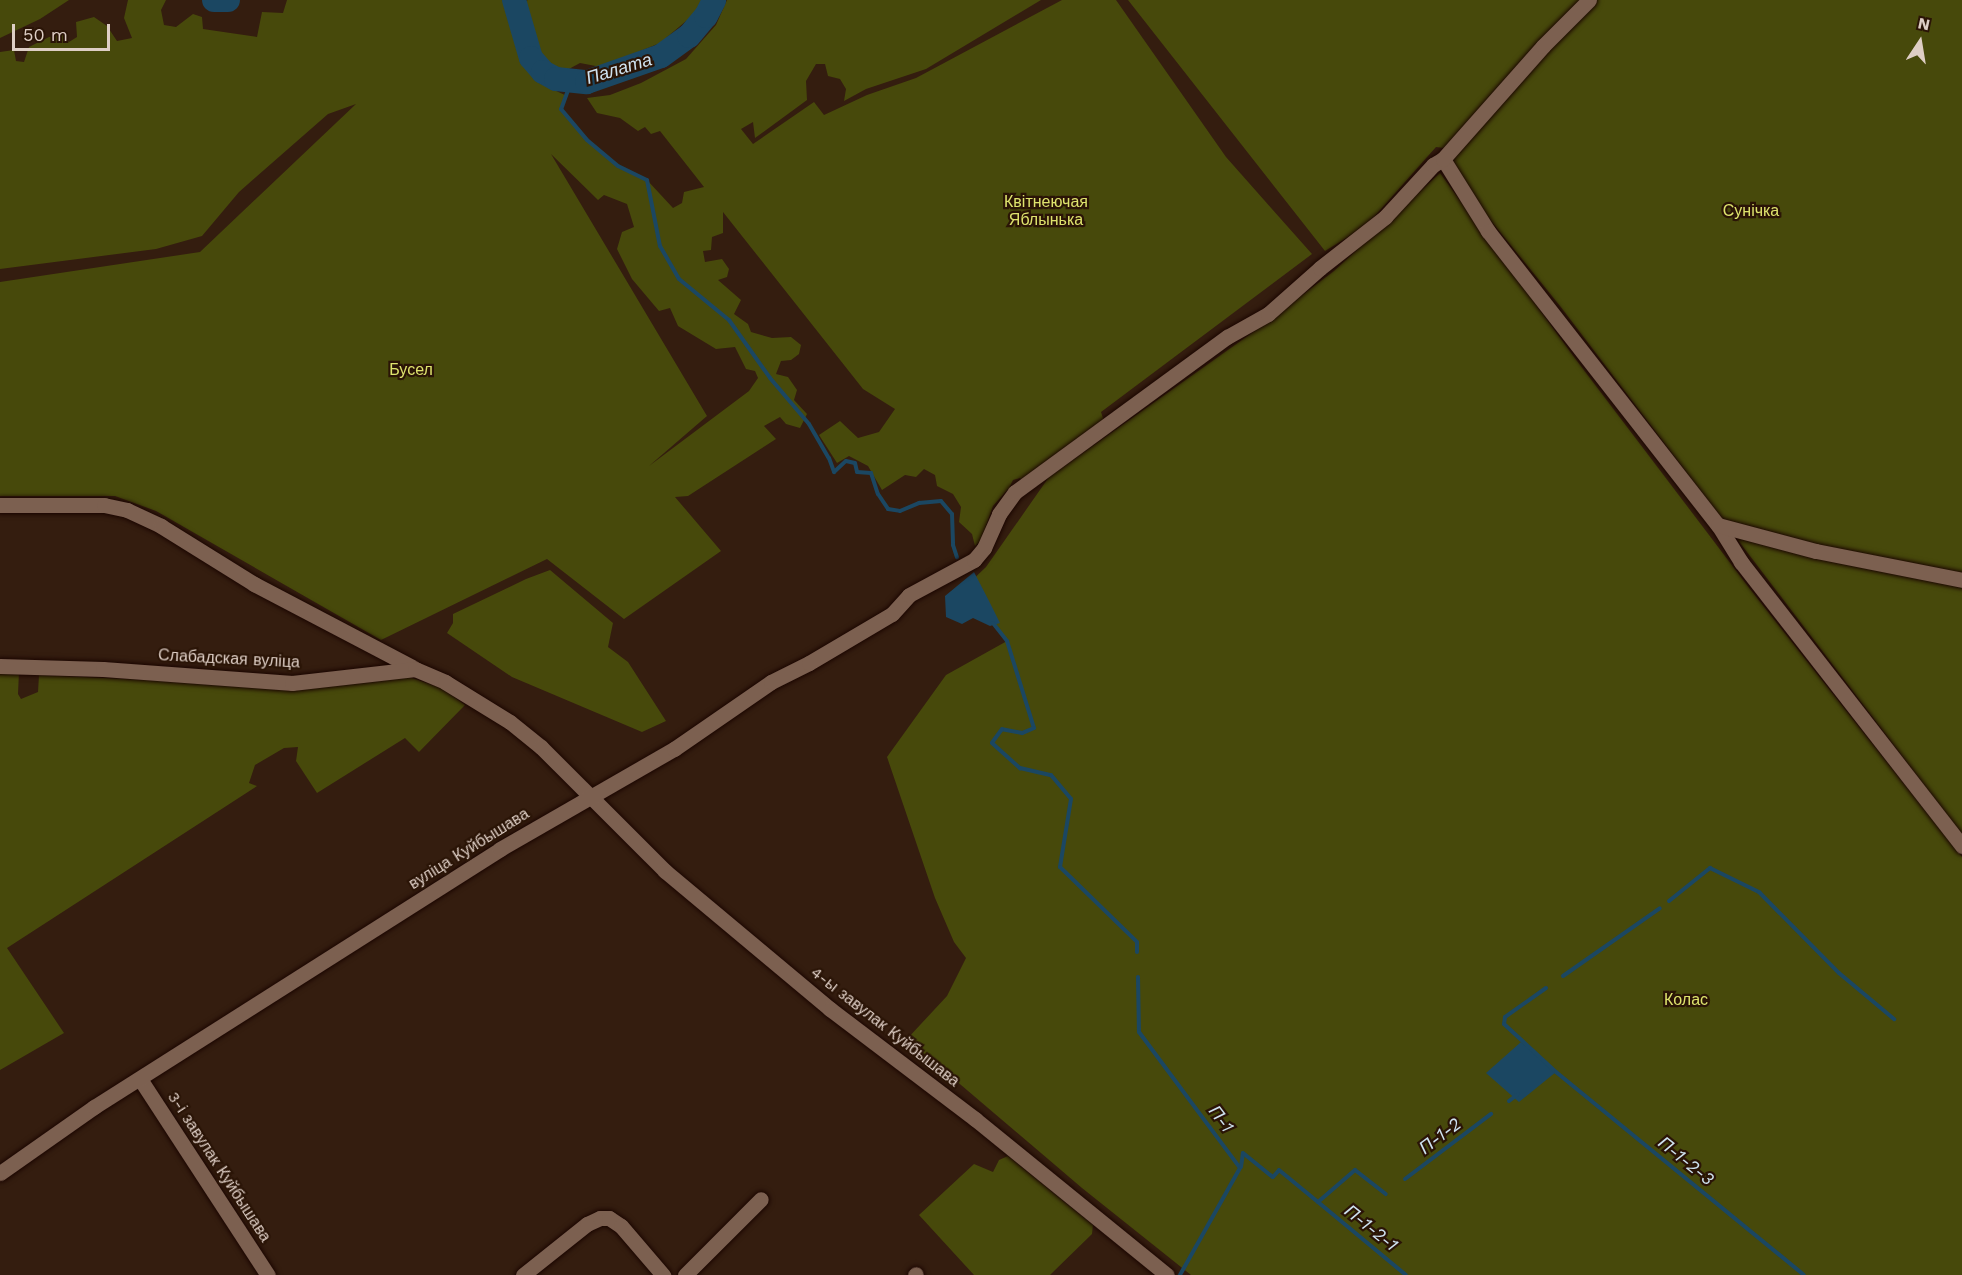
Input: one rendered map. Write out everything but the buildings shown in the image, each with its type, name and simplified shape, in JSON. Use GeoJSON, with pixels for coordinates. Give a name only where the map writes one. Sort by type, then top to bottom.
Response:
{"type":"FeatureCollection","features":[{"type":"Feature","properties":{"kind":"street","name":"вуліца Куйбышава"},"geometry":{"type":"LineString","coordinates":[[0,1173],[140,1079],[500,849],[674,749],[771,682],[809,663],[892,614],[909,595],[974,560],[984,548],[999,514],[1015,492],[1227,337],[1268,314],[1320,268],[1385,217],[1432,165],[1443,159],[1543,46],[1589,0]]}},
{"type":"Feature","properties":{"kind":"street"},"geometry":{"type":"LineString","coordinates":[[1443,159],[1488,231],[1718,525],[1740,562],[1962,846]]}},
{"type":"Feature","properties":{"kind":"street"},"geometry":{"type":"LineString","coordinates":[[0,505],[104,505],[127,510],[161,526],[264,590],[415,669]]}},
{"type":"Feature","properties":{"kind":"street"},"geometry":{"type":"LineString","coordinates":[[1718,525],[1816,551],[1962,580]]}},
{"type":"Feature","properties":{"kind":"street","name":"Слабадская вуліца"},"geometry":{"type":"LineString","coordinates":[[0,666],[103,669],[292,682],[415,669],[445,682],[510,722],[541,747],[590,798]]}},
{"type":"Feature","properties":{"kind":"street","name":"4-ы завулак Куйбышава"},"geometry":{"type":"LineString","coordinates":[[590,798],[665,871],[821,1001],[975,1119],[1167,1275]]}},
{"type":"Feature","properties":{"kind":"street","name":"3-і завулак Куйбышава"},"geometry":{"type":"LineString","coordinates":[[140,1079],[268,1275]]}},
{"type":"Feature","properties":{"kind":"street"},"geometry":{"type":"LineString","coordinates":[[685,1275],[761,1199]]}},
{"type":"Feature","properties":{"kind":"street"},"geometry":{"type":"LineString","coordinates":[[523,1275],[586,1224],[600,1218],[609,1218],[621,1226],[663,1275]]}},
{"type":"Feature","properties":{"kind":"green space"},"geometry":{"type":"Polygon","coordinates":[[[0,0],[69,0],[40,19],[0,38],[0,0]]]}},
{"type":"Feature","properties":{"kind":"green space"},"geometry":{"type":"Polygon","coordinates":[[[128,0],[166,0],[161,10],[164,25],[176,27],[193,14],[202,17],[203,29],[257,37],[262,12],[283,13],[287,0],[506,0],[516,27],[522,62],[539,83],[567,96],[561,109],[587,140],[618,166],[647,180],[673,208],[682,203],[684,192],[704,187],[660,131],[651,134],[645,127],[638,131],[620,118],[597,113],[587,98],[610,95],[641,83],[686,59],[716,25],[727,0],[1041,0],[926,69],[866,89],[844,101],[846,89],[840,79],[828,76],[825,64],[816,64],[806,81],[807,100],[755,138],[753,122],[741,129],[753,144],[814,102],[824,115],[867,95],[916,78],[1062,0],[1116,0],[1226,157],[1312,254],[1101,412],[1104,421],[1023,481],[1020,478],[1013,480],[993,506],[981,540],[975,546],[972,534],[959,522],[961,507],[953,494],[937,486],[935,475],[924,469],[916,477],[905,475],[882,490],[868,466],[849,456],[837,463],[819,435],[840,421],[858,438],[879,432],[895,409],[863,389],[723,212],[723,233],[712,237],[711,250],[703,251],[705,262],[722,259],[729,269],[727,277],[718,280],[741,300],[734,314],[748,324],[751,332],[772,338],[791,337],[801,345],[799,354],[791,360],[781,361],[776,374],[788,377],[797,390],[794,400],[807,414],[800,428],[786,424],[780,417],[764,426],[776,439],[688,496],[675,497],[721,551],[624,619],[547,559],[381,640],[156,511],[115,496],[0,496],[0,282],[200,252],[356,104],[328,114],[239,192],[202,236],[156,249],[0,269],[0,52],[14,50],[16,61],[24,62],[29,47],[49,37],[63,34],[69,42],[77,37],[76,22],[94,17],[107,26],[117,41],[132,38],[124,18],[128,0]],[[551,154],[707,416],[649,466],[749,391],[758,378],[755,371],[746,369],[735,347],[716,349],[678,326],[670,308],[659,311],[632,279],[617,249],[622,232],[634,227],[627,204],[604,195],[598,200],[551,154]]]}},
{"type":"Feature","properties":{"kind":"green space"},"geometry":{"type":"Polygon","coordinates":[[[528,0],[703,0],[692,16],[660,43],[601,67],[580,63],[567,70],[552,67],[536,48],[522,3],[528,0]]]}},
{"type":"Feature","properties":{"kind":"green space","name":"Сунічка"},"geometry":{"type":"Polygon","coordinates":[[[1128,0],[1962,0],[1962,835],[1560,306],[1487,216],[1444,148],[1436,147],[1366,226],[1325,251],[1128,0]]]}},
{"type":"Feature","properties":{"kind":"green space","name":"Колас"},"geometry":{"type":"Polygon","coordinates":[[[1440,173],[1574,357],[1750,589],[1962,857],[1962,1275],[1191,1275],[1082,1188],[907,1039],[947,996],[966,958],[954,942],[935,898],[887,757],[946,675],[1007,641],[965,587],[986,567],[1049,477],[1249,335],[1334,271],[1440,173]]]}},
{"type":"Feature","properties":{"kind":"green space"},"geometry":{"type":"Polygon","coordinates":[[[550,570],[613,623],[608,647],[628,662],[666,721],[642,732],[512,677],[447,633],[453,623],[453,614],[550,570]]]}},
{"type":"Feature","properties":{"kind":"green space"},"geometry":{"type":"Polygon","coordinates":[[[0,672],[19,672],[18,694],[21,699],[38,692],[39,675],[254,685],[406,676],[442,688],[465,705],[419,752],[405,738],[317,793],[296,761],[298,747],[284,748],[255,765],[249,783],[257,786],[7,948],[64,1033],[0,1070],[0,672]]]}},
{"type":"Feature","properties":{"kind":"green space"},"geometry":{"type":"Polygon","coordinates":[[[1008,1156],[1093,1225],[1092,1234],[1050,1275],[974,1275],[919,1215],[974,1164],[993,1172],[999,1160],[1008,1156]]]}},
{"type":"Feature","properties":{"kind":"water"},"geometry":{"type":"Polygon","coordinates":[[[974,572],[1000,623],[990,626],[973,618],[962,624],[946,617],[945,596],[974,572]]]}},
{"type":"Feature","properties":{"kind":"water"},"geometry":{"type":"Polygon","coordinates":[[[1521,1042],[1556,1072],[1519,1102],[1486,1073],[1521,1042]]]}},
{"type":"Feature","properties":{"kind":"waterway","name":"Палата"},"geometry":{"type":"LineString","coordinates":[[214,0],[228,0]]}},
{"type":"Feature","properties":{"kind":"waterway","name":"Палата"},"geometry":{"type":"LineString","coordinates":[[514,0],[531,58],[543,72],[556,79],[587,82],[661,56],[689,36],[706,16],[714,0]]}},
{"type":"Feature","properties":{"kind":"waterway"},"geometry":{"type":"LineString","coordinates":[[571,82],[561,109],[587,140],[618,166],[647,180],[660,246],[679,279],[729,320],[770,378],[809,424],[829,458],[834,472],[846,461],[855,463],[857,472],[871,473],[878,494],[888,509],[900,511],[919,503],[941,501],[952,514],[953,545],[957,557]]}},
{"type":"Feature","properties":{"kind":"waterway"},"geometry":{"type":"LineString","coordinates":[[993,623],[1007,641],[1034,728],[1022,733],[1002,729],[992,743],[1020,768],[1051,775],[1071,799],[1060,867],[1137,942],[1137,952]]}},
{"type":"Feature","properties":{"kind":"waterway"},"geometry":{"type":"LineString","coordinates":[[1669,901],[1710,868],[1759,892],[1839,973],[1894,1019]]}},
{"type":"Feature","properties":{"kind":"waterway"},"geometry":{"type":"LineString","coordinates":[[1563,976],[1660,908]]}},
{"type":"Feature","properties":{"kind":"waterway","name":"П-1"},"geometry":{"type":"LineString","coordinates":[[1138,977],[1139,1032],[1240,1168],[1180,1275]]}},
{"type":"Feature","properties":{"kind":"waterway","name":"П-1-2-3"},"geometry":{"type":"LineString","coordinates":[[1546,988],[1505,1017],[1504,1024],[1556,1072],[1804,1275]]}},
{"type":"Feature","properties":{"kind":"waterway","name":"П-1-2"},"geometry":{"type":"LineString","coordinates":[[1509,1101],[1518,1094]]}},
{"type":"Feature","properties":{"kind":"waterway","name":"П-1-2"},"geometry":{"type":"LineString","coordinates":[[1405,1179],[1491,1114]]}},
{"type":"Feature","properties":{"kind":"waterway","name":"П-1-2"},"geometry":{"type":"LineString","coordinates":[[1241,1167],[1243,1153],[1273,1177],[1279,1170],[1318,1202],[1355,1170],[1386,1194]]}},
{"type":"Feature","properties":{"kind":"waterway","name":"П-1-2-1"},"geometry":{"type":"LineString","coordinates":[[1318,1202],[1406,1275]]}},
{"type":"Feature","properties":{"kind":"park label","name":"Квітнеючая Яблынька"},"geometry":{"type":"Point","coordinates":[1046,211]}},
{"type":"Feature","properties":{"kind":"park label","name":"Бусел"},"geometry":{"type":"Point","coordinates":[411,370]}}]}
